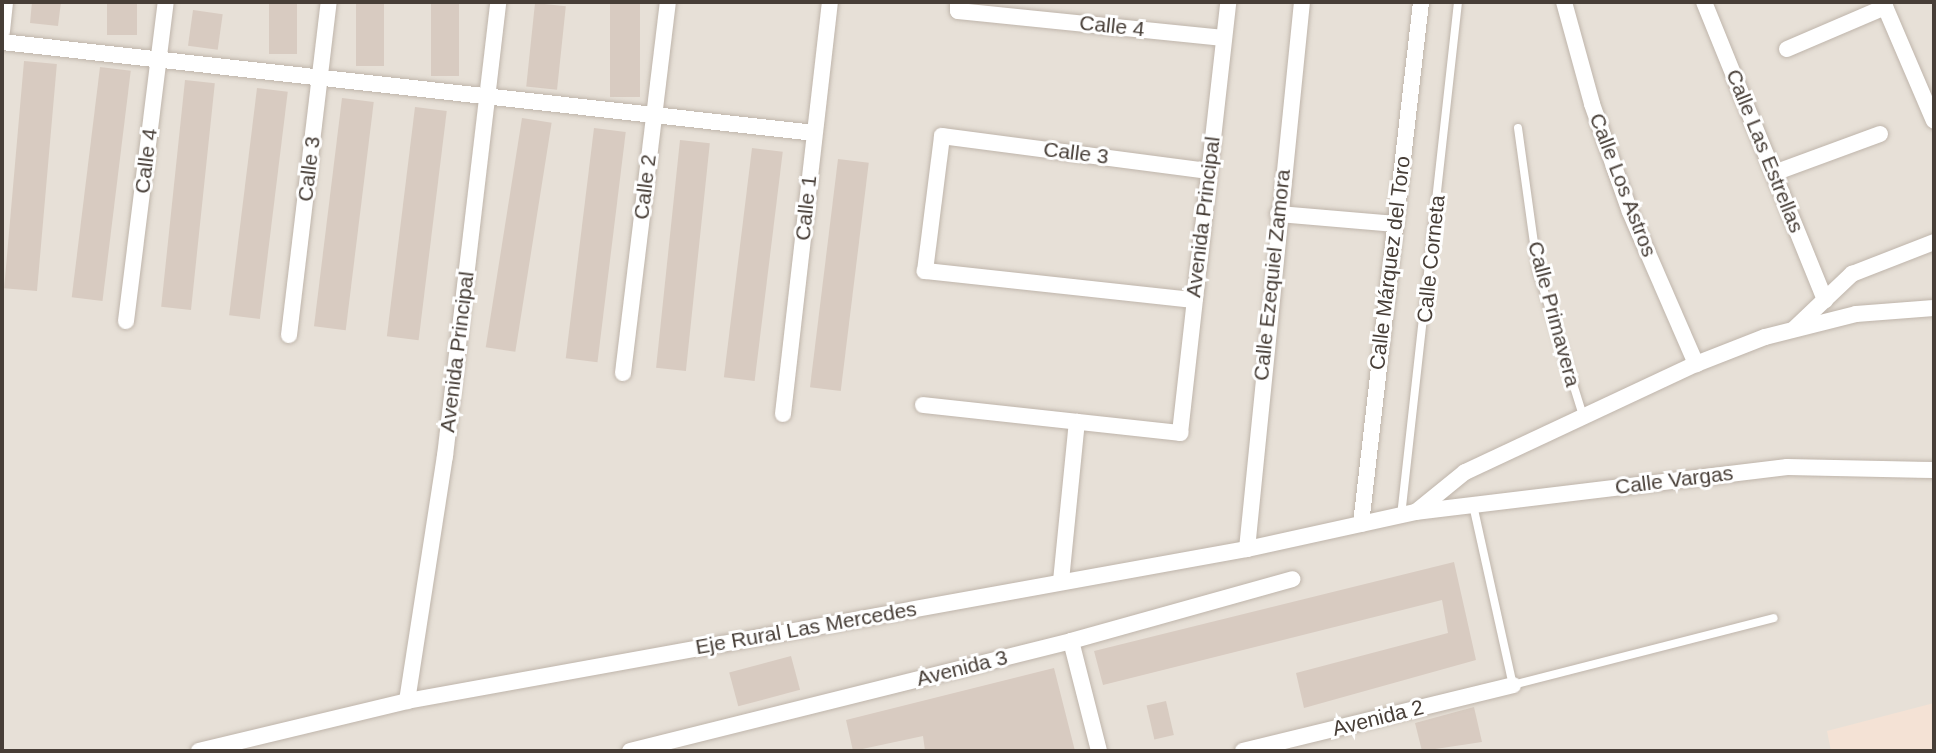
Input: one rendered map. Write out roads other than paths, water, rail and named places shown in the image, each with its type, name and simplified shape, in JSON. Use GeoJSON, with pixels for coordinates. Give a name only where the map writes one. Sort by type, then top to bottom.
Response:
{"type":"FeatureCollection","features":[{"type":"Feature","properties":{"kind":"street"},"geometry":{"type":"LineString","coordinates":[[2,31],[5,2]]}},
{"type":"Feature","properties":{"kind":"street","name":"Calle 4"},"geometry":{"type":"LineString","coordinates":[[126,321],[166,2]]}},
{"type":"Feature","properties":{"kind":"street","name":"Calle 3"},"geometry":{"type":"LineString","coordinates":[[289,335],[329,2]]}},
{"type":"Feature","properties":{"kind":"street","name":"Avenida Principal"},"geometry":{"type":"LineString","coordinates":[[407,701],[445,456],[498,2]]}},
{"type":"Feature","properties":{"kind":"street","name":"Calle 2"},"geometry":{"type":"LineString","coordinates":[[623,373],[668,2]]}},
{"type":"Feature","properties":{"kind":"street","name":"Calle 1"},"geometry":{"type":"LineString","coordinates":[[783,414],[830,2]]}},
{"type":"Feature","properties":{"kind":"street","name":"Avenida Principal"},"geometry":{"type":"LineString","coordinates":[[1077,422],[1180,433],[1228,2]]}},
{"type":"Feature","properties":{"kind":"street","name":"Calle Ezequiel Zamora"},"geometry":{"type":"LineString","coordinates":[[1247,549],[1302,2]]}},
{"type":"Feature","properties":{"kind":"street","name":"Calle Márquez del Toro"},"geometry":{"type":"LineString","coordinates":[[1361,524],[1421,2]]}},
{"type":"Feature","properties":{"kind":"street","name":"Calle Los Astros"},"geometry":{"type":"LineString","coordinates":[[1564,2],[1592,104],[1630,212],[1696,364]]}},
{"type":"Feature","properties":{"kind":"street","name":"Calle Las Estrellas"},"geometry":{"type":"LineString","coordinates":[[1704,2],[1825,300]]}},
{"type":"Feature","properties":{"kind":"street"},"geometry":{"type":"LineString","coordinates":[[1787,49],[1884,4],[1934,121]]}},
{"type":"Feature","properties":{"kind":"street","name":"Calle 4"},"geometry":{"type":"LineString","coordinates":[[958,6],[1224,38]]}},
{"type":"Feature","properties":{"kind":"street"},"geometry":{"type":"LineString","coordinates":[[2,41],[814,133]]}},
{"type":"Feature","properties":{"kind":"street"},"geometry":{"type":"LineString","coordinates":[[1774,173],[1880,134]]}},
{"type":"Feature","properties":{"kind":"street","name":"Calle 3"},"geometry":{"type":"LineString","coordinates":[[1193,300],[925,271],[942,136],[1209,171]]}},
{"type":"Feature","properties":{"kind":"street"},"geometry":{"type":"LineString","coordinates":[[1279,214],[1394,224]]}},
{"type":"Feature","properties":{"kind":"street"},"geometry":{"type":"LineString","coordinates":[[1793,330],[1852,274],[1934,242]]}},
{"type":"Feature","properties":{"kind":"street"},"geometry":{"type":"LineString","coordinates":[[1408,514],[1465,472],[1696,364],[1793,330],[1856,314],[1934,308]]}},
{"type":"Feature","properties":{"kind":"street"},"geometry":{"type":"LineString","coordinates":[[923,405],[1077,422],[1061,581]]}},
{"type":"Feature","properties":{"kind":"street","name":"Calle Vargas"},"geometry":{"type":"LineString","coordinates":[[1408,514],[1787,467],[1934,470]]}},
{"type":"Feature","properties":{"kind":"street","name":"Eje Rural Las Mercedes"},"geometry":{"type":"LineString","coordinates":[[199,751],[407,701],[1247,549],[1408,514]]}},
{"type":"Feature","properties":{"kind":"street","name":"Avenida 3"},"geometry":{"type":"LineString","coordinates":[[630,751],[1071,641],[1293,579]]}},
{"type":"Feature","properties":{"kind":"street"},"geometry":{"type":"LineString","coordinates":[[1071,641],[1099,751]]}},
{"type":"Feature","properties":{"kind":"street","name":"Avenida 2"},"geometry":{"type":"LineString","coordinates":[[1242,751],[1513,685]]}},
{"type":"Feature","properties":{"kind":"lane","name":"Calle Corneta"},"geometry":{"type":"LineString","coordinates":[[1408,514],[1458,2]]}},
{"type":"Feature","properties":{"kind":"lane","name":"Calle Primavera"},"geometry":{"type":"LineString","coordinates":[[1518,128],[1538,272],[1583,416]]}},
{"type":"Feature","properties":{"kind":"lane"},"geometry":{"type":"LineString","coordinates":[[1473,505],[1513,685],[1774,618]]}}]}
